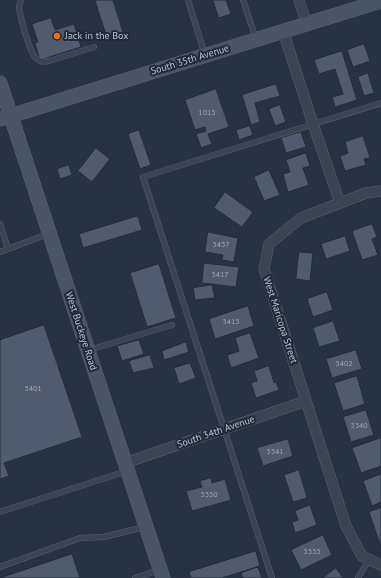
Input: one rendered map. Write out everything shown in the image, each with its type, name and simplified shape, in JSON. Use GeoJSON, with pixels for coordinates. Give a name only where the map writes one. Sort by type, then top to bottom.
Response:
{"type":"FeatureCollection","features":[{"type":"Feature","properties":{"kind":"main road","name":"South 35th Avenue"},"geometry":{"type":"LineString","coordinates":[[5,117],[381,1]]}},
{"type":"Feature","properties":{"kind":"main road","name":"West Buckeye Road"},"geometry":{"type":"LineString","coordinates":[[0,83],[5,117],[49,233],[161,574]]}},
{"type":"Feature","properties":{"kind":"street"},"geometry":{"type":"LineString","coordinates":[[299,0],[307,24]]}},
{"type":"Feature","properties":{"kind":"street"},"geometry":{"type":"LineString","coordinates":[[283,31],[340,203]]}},
{"type":"Feature","properties":{"kind":"street","name":"West Maricopa Street"},"geometry":{"type":"LineString","coordinates":[[381,191],[366,193],[301,218],[269,244],[264,269],[346,526],[362,556],[381,565]]}},
{"type":"Feature","properties":{"kind":"street","name":"South 34th Avenue"},"geometry":{"type":"LineString","coordinates":[[126,467],[224,430],[306,402]]}},
{"type":"Feature","properties":{"kind":"lane"},"geometry":{"type":"LineString","coordinates":[[188,0],[205,56]]}},
{"type":"Feature","properties":{"kind":"lane"},"geometry":{"type":"LineString","coordinates":[[243,0],[256,40]]}},
{"type":"Feature","properties":{"kind":"lane"},"geometry":{"type":"LineString","coordinates":[[21,1],[19,6],[26,34],[32,51],[39,61],[49,61],[94,47]]}},
{"type":"Feature","properties":{"kind":"lane"},"geometry":{"type":"LineString","coordinates":[[272,578],[143,177],[381,103]]}},
{"type":"Feature","properties":{"kind":"lane"},"geometry":{"type":"LineString","coordinates":[[0,224],[8,249]]}},
{"type":"Feature","properties":{"kind":"lane"},"geometry":{"type":"LineString","coordinates":[[0,252],[49,233]]}},
{"type":"Feature","properties":{"kind":"lane"},"geometry":{"type":"LineString","coordinates":[[88,350],[172,325]]}},
{"type":"Feature","properties":{"kind":"lane"},"geometry":{"type":"LineString","coordinates":[[0,512],[126,467]]}},
{"type":"Feature","properties":{"kind":"lane"},"geometry":{"type":"LineString","coordinates":[[0,567],[80,538],[104,537],[146,527]]}},
{"type":"Feature","properties":{"kind":"lane"},"geometry":{"type":"LineString","coordinates":[[358,578],[369,560]]}},
{"type":"Feature","properties":{"kind":"lane"},"geometry":{"type":"LineString","coordinates":[[135,578],[161,574]]}},
{"type":"Feature","properties":{"kind":"building"},"geometry":{"type":"Polygon","coordinates":[[[95,0],[113,0],[123,32],[107,37],[95,0]]]}},
{"type":"Feature","properties":{"kind":"building"},"geometry":{"type":"Polygon","coordinates":[[[213,0],[226,0],[231,14],[219,18],[213,0]]]}},
{"type":"Feature","properties":{"kind":"building","name":"Jack in the Box"},"geometry":{"type":"Polygon","coordinates":[[[51,18],[55,30],[74,24],[81,47],[40,60],[35,43],[38,42],[32,24],[51,18]]]}},
{"type":"Feature","properties":{"kind":"building"},"geometry":{"type":"Polygon","coordinates":[[[364,44],[370,61],[353,67],[347,50],[364,44]]]}},
{"type":"Feature","properties":{"kind":"building"},"geometry":{"type":"Polygon","coordinates":[[[342,51],[357,100],[335,107],[332,97],[343,94],[335,69],[319,74],[314,60],[342,51]]]}},
{"type":"Feature","properties":{"kind":"building"},"geometry":{"type":"Polygon","coordinates":[[[368,73],[374,93],[364,96],[358,77],[368,73]]]}},
{"type":"Feature","properties":{"kind":"building"},"geometry":{"type":"Polygon","coordinates":[[[276,84],[280,96],[255,103],[260,122],[251,125],[242,95],[276,84]]]}},
{"type":"Feature","properties":{"kind":"building"},"geometry":{"type":"Polygon","coordinates":[[[216,89],[229,127],[208,134],[212,144],[201,148],[196,134],[206,131],[205,127],[195,130],[185,100],[216,89]]]}},
{"type":"Feature","properties":{"kind":"building"},"geometry":{"type":"Polygon","coordinates":[[[280,105],[286,122],[275,126],[269,109],[280,105]]]}},
{"type":"Feature","properties":{"kind":"building"},"geometry":{"type":"Polygon","coordinates":[[[250,126],[253,135],[239,140],[236,130],[250,126]]]}},
{"type":"Feature","properties":{"kind":"building"},"geometry":{"type":"Polygon","coordinates":[[[139,130],[151,165],[140,169],[128,134],[139,130]]]}},
{"type":"Feature","properties":{"kind":"building"},"geometry":{"type":"Polygon","coordinates":[[[301,132],[306,147],[286,153],[281,138],[301,132]]]}},
{"type":"Feature","properties":{"kind":"building"},"geometry":{"type":"Polygon","coordinates":[[[363,136],[370,158],[364,159],[366,165],[345,171],[340,156],[348,153],[345,142],[363,136]]]}},
{"type":"Feature","properties":{"kind":"building"},"geometry":{"type":"Polygon","coordinates":[[[96,148],[110,159],[92,182],[78,171],[96,148]]]}},
{"type":"Feature","properties":{"kind":"building"},"geometry":{"type":"Polygon","coordinates":[[[306,153],[310,166],[303,168],[309,185],[288,192],[283,174],[290,172],[286,160],[306,153]]]}},
{"type":"Feature","properties":{"kind":"building"},"geometry":{"type":"Polygon","coordinates":[[[69,165],[72,175],[60,179],[57,169],[69,165]]]}},
{"type":"Feature","properties":{"kind":"building"},"geometry":{"type":"Polygon","coordinates":[[[269,170],[280,195],[264,201],[254,177],[269,170]]]}},
{"type":"Feature","properties":{"kind":"building"},"geometry":{"type":"Polygon","coordinates":[[[225,192],[253,212],[242,227],[214,208],[225,192]]]}},
{"type":"Feature","properties":{"kind":"building"},"geometry":{"type":"Polygon","coordinates":[[[138,216],[142,230],[83,248],[79,234],[138,216]]]}},
{"type":"Feature","properties":{"kind":"building"},"geometry":{"type":"Polygon","coordinates":[[[372,224],[377,237],[372,239],[378,255],[362,260],[352,231],[372,224]]]}},
{"type":"Feature","properties":{"kind":"building"},"geometry":{"type":"Polygon","coordinates":[[[208,232],[238,238],[234,262],[222,260],[223,255],[205,252],[208,232]]]}},
{"type":"Feature","properties":{"kind":"building"},"geometry":{"type":"Polygon","coordinates":[[[345,236],[350,251],[326,259],[321,244],[345,236]]]}},
{"type":"Feature","properties":{"kind":"building"},"geometry":{"type":"Polygon","coordinates":[[[299,252],[313,253],[310,281],[296,279],[299,252]]]}},
{"type":"Feature","properties":{"kind":"building"},"geometry":{"type":"Polygon","coordinates":[[[204,263],[239,267],[236,287],[202,283],[204,263]]]}},
{"type":"Feature","properties":{"kind":"building"},"geometry":{"type":"Polygon","coordinates":[[[159,264],[176,318],[147,327],[130,273],[159,264]]]}},
{"type":"Feature","properties":{"kind":"building"},"geometry":{"type":"Polygon","coordinates":[[[212,285],[215,298],[195,300],[193,288],[212,285]]]}},
{"type":"Feature","properties":{"kind":"building"},"geometry":{"type":"Polygon","coordinates":[[[327,292],[333,310],[313,317],[307,299],[327,292]]]}},
{"type":"Feature","properties":{"kind":"building"},"geometry":{"type":"Polygon","coordinates":[[[248,306],[254,326],[215,339],[209,319],[248,306]]]}},
{"type":"Feature","properties":{"kind":"building"},"geometry":{"type":"Polygon","coordinates":[[[333,321],[340,341],[319,347],[313,328],[333,321]]]}},
{"type":"Feature","properties":{"kind":"building"},"geometry":{"type":"Polygon","coordinates":[[[44,325],[82,437],[4,463],[9,476],[0,479],[0,340],[44,325]]]}},
{"type":"Feature","properties":{"kind":"building"},"geometry":{"type":"Polygon","coordinates":[[[250,333],[259,358],[231,368],[227,355],[239,351],[235,338],[250,333]]]}},
{"type":"Feature","properties":{"kind":"building"},"geometry":{"type":"Polygon","coordinates":[[[139,340],[144,354],[122,361],[117,346],[139,340]]]}},
{"type":"Feature","properties":{"kind":"building"},"geometry":{"type":"Polygon","coordinates":[[[186,342],[189,352],[164,360],[162,351],[186,342]]]}},
{"type":"Feature","properties":{"kind":"building"},"geometry":{"type":"Polygon","coordinates":[[[356,350],[362,369],[332,378],[326,359],[356,350]]]}},
{"type":"Feature","properties":{"kind":"building"},"geometry":{"type":"Polygon","coordinates":[[[150,355],[154,368],[133,373],[129,361],[150,355]]]}},
{"type":"Feature","properties":{"kind":"building"},"geometry":{"type":"Polygon","coordinates":[[[190,363],[196,378],[179,384],[174,368],[190,363]]]}},
{"type":"Feature","properties":{"kind":"building"},"geometry":{"type":"Polygon","coordinates":[[[269,366],[274,383],[276,382],[279,390],[256,398],[251,383],[257,381],[254,371],[269,366]]]}},
{"type":"Feature","properties":{"kind":"building"},"geometry":{"type":"Polygon","coordinates":[[[357,376],[365,404],[343,411],[334,383],[357,376]]]}},
{"type":"Feature","properties":{"kind":"building"},"geometry":{"type":"Polygon","coordinates":[[[366,410],[374,435],[351,442],[343,417],[366,410]]]}},
{"type":"Feature","properties":{"kind":"building"},"geometry":{"type":"Polygon","coordinates":[[[381,438],[381,466],[361,473],[352,448],[381,438]]]}},
{"type":"Feature","properties":{"kind":"building"},"geometry":{"type":"Polygon","coordinates":[[[288,439],[293,456],[263,466],[257,448],[288,439]]]}},
{"type":"Feature","properties":{"kind":"building"},"geometry":{"type":"Polygon","coordinates":[[[299,470],[307,498],[293,502],[284,475],[299,470]]]}},
{"type":"Feature","properties":{"kind":"building"},"geometry":{"type":"Polygon","coordinates":[[[381,474],[381,502],[372,506],[363,481],[381,474]]]}},
{"type":"Feature","properties":{"kind":"building"},"geometry":{"type":"Polygon","coordinates":[[[211,478],[212,483],[225,479],[231,500],[192,511],[186,491],[202,487],[200,481],[211,478]]]}},
{"type":"Feature","properties":{"kind":"building"},"geometry":{"type":"Polygon","coordinates":[[[310,505],[317,525],[295,533],[292,522],[298,520],[295,511],[310,505]]]}},
{"type":"Feature","properties":{"kind":"building"},"geometry":{"type":"Polygon","coordinates":[[[381,508],[381,547],[369,512],[381,508]]]}},
{"type":"Feature","properties":{"kind":"building"},"geometry":{"type":"Polygon","coordinates":[[[323,535],[332,555],[301,570],[291,550],[323,535]]]}},
{"type":"Feature","properties":{"kind":"building"},"geometry":{"type":"Polygon","coordinates":[[[256,551],[260,566],[222,578],[191,578],[189,572],[256,551]]]}},
{"type":"Feature","properties":{"kind":"building"},"geometry":{"type":"Polygon","coordinates":[[[72,554],[80,578],[0,578],[72,554]]]}},
{"type":"Feature","properties":{"kind":"building"},"geometry":{"type":"Polygon","coordinates":[[[258,567],[262,578],[243,578],[241,573],[258,567]]]}},
{"type":"Feature","properties":{"kind":"building"},"geometry":{"type":"Polygon","coordinates":[[[336,568],[343,578],[323,578],[336,568]]]}},
{"type":"Feature","properties":{"kind":"place","name":"Jack in the Box"},"geometry":{"type":"Point","coordinates":[57,36]}}]}
